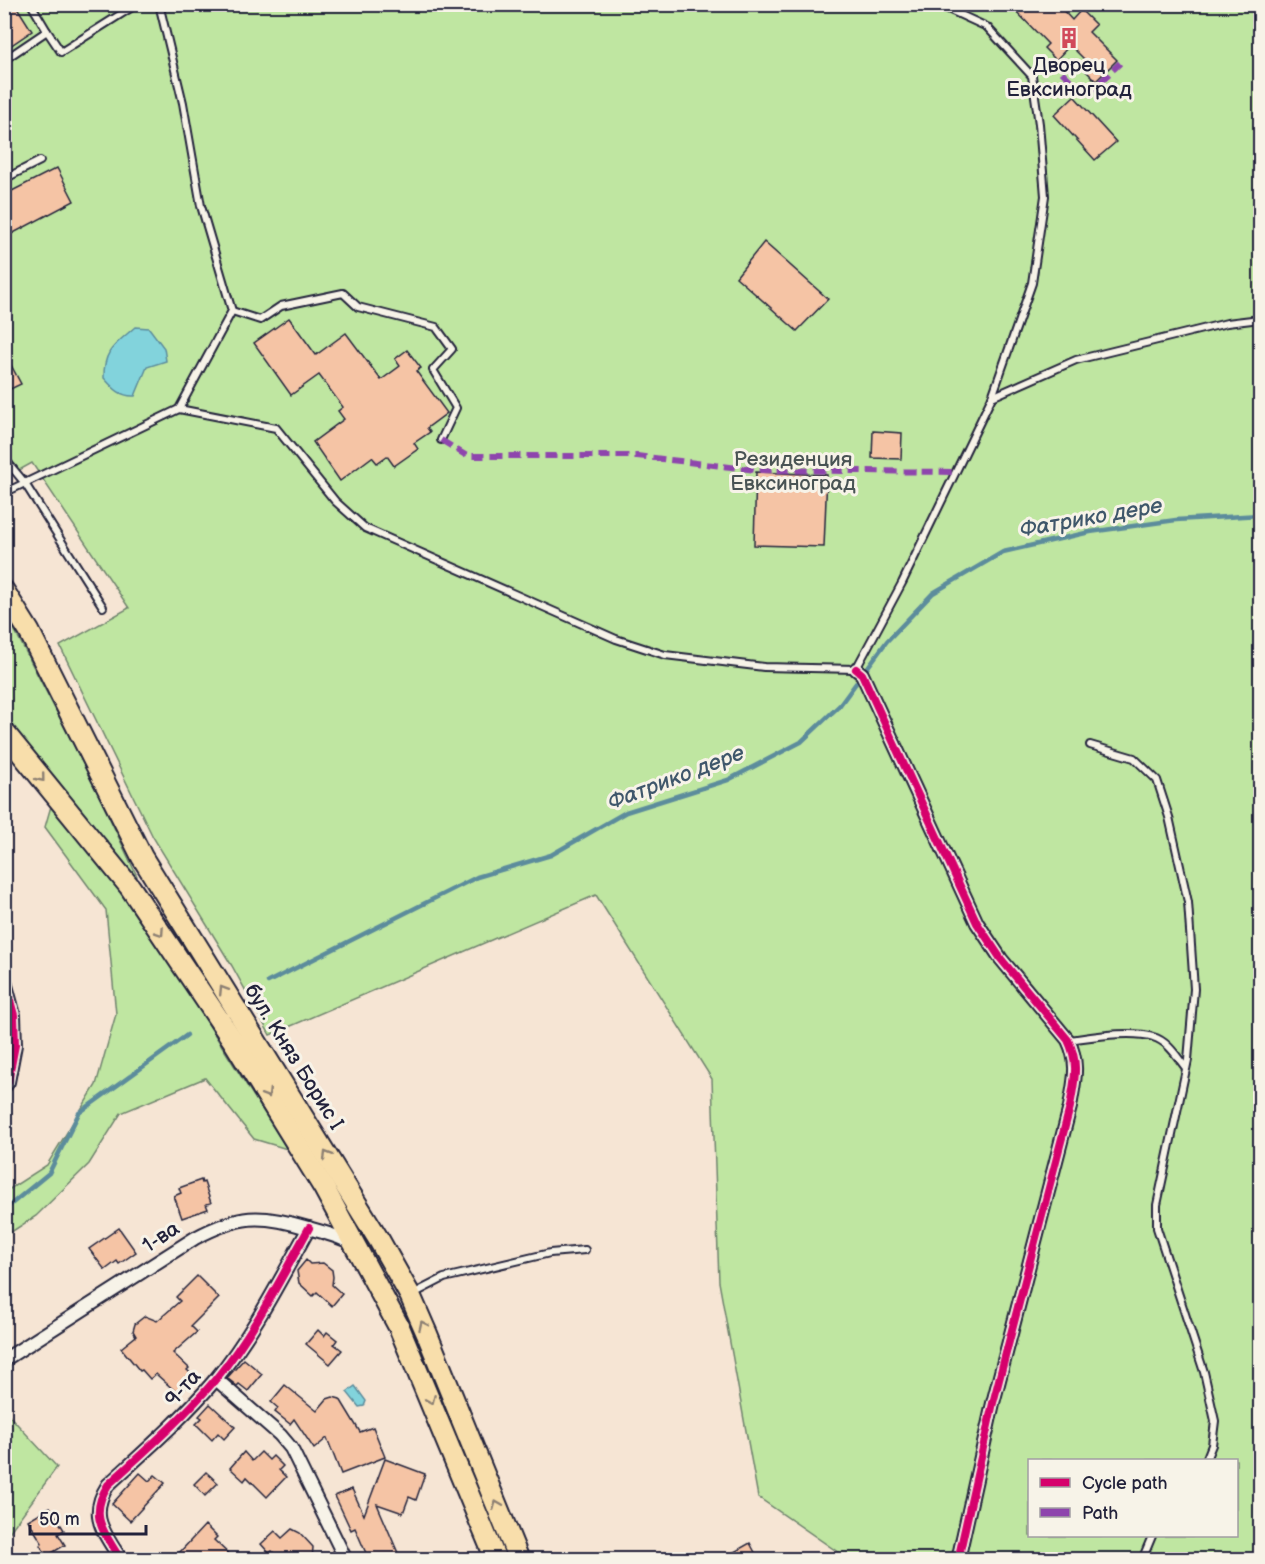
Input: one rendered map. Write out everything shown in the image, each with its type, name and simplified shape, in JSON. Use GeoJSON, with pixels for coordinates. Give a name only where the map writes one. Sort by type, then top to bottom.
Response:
{"type":"FeatureCollection","features":[{"type":"Feature","properties":{"kind":"highway","name":"бул. Княз Борис I"},"geometry":{"type":"LineString","coordinates":[[4,591],[29,631],[142,857],[379,1240],[410,1295],[449,1385],[519,1560]]}},
{"type":"Feature","properties":{"kind":"highway","name":"бул. Княз Борис I"},"geometry":{"type":"LineString","coordinates":[[4,732],[130,887],[286,1124],[356,1245],[399,1327],[496,1560]]}},
{"type":"Feature","properties":{"kind":"street"},"geometry":{"type":"LineString","coordinates":[[856,669],[862,674],[977,923],[1001,959],[1068,1040],[1075,1053],[1077,1070],[1070,1107],[993,1403],[958,1560]]}},
{"type":"Feature","properties":{"kind":"street"},"geometry":{"type":"LineString","coordinates":[[4,978],[14,1015],[15,1044],[8,1082],[4,1087]]}},
{"type":"Feature","properties":{"kind":"street","name":"1-ва"},"geometry":{"type":"LineString","coordinates":[[4,1360],[195,1238],[220,1225],[252,1217],[268,1218],[286,1221],[342,1238],[356,1245]]}},
{"type":"Feature","properties":{"kind":"street","name":"9-та"},"geometry":{"type":"LineString","coordinates":[[121,1560],[103,1530],[98,1513],[100,1498],[108,1485],[181,1418],[216,1378],[261,1315],[309,1228]]}},
{"type":"Feature","properties":{"kind":"street"},"geometry":{"type":"LineString","coordinates":[[216,1378],[280,1435],[291,1448],[346,1560]]}},
{"type":"Feature","properties":{"kind":"lane"},"geometry":{"type":"LineString","coordinates":[[31,4],[61,52],[136,4]]}},
{"type":"Feature","properties":{"kind":"lane"},"geometry":{"type":"LineString","coordinates":[[159,4],[183,103],[201,206],[232,311],[179,409]]}},
{"type":"Feature","properties":{"kind":"lane"},"geometry":{"type":"LineString","coordinates":[[4,493],[179,409],[276,428],[335,501],[365,528],[616,639],[665,655],[764,667],[856,669],[902,583],[992,397],[1032,284],[1045,196],[1039,123],[1032,76],[987,27],[937,4]]}},
{"type":"Feature","properties":{"kind":"lane"},"geometry":{"type":"LineString","coordinates":[[4,60],[47,31]]}},
{"type":"Feature","properties":{"kind":"lane"},"geometry":{"type":"LineString","coordinates":[[4,179],[40,161]]}},
{"type":"Feature","properties":{"kind":"lane"},"geometry":{"type":"LineString","coordinates":[[232,311],[260,320],[281,306],[343,294],[358,307],[436,327],[452,349],[433,370],[456,408],[441,440]]}},
{"type":"Feature","properties":{"kind":"lane"},"geometry":{"type":"LineString","coordinates":[[992,397],[1076,360],[1227,323],[1260,319]]}},
{"type":"Feature","properties":{"kind":"lane"},"geometry":{"type":"LineString","coordinates":[[4,458],[24,482],[103,607]]}},
{"type":"Feature","properties":{"kind":"lane"},"geometry":{"type":"LineString","coordinates":[[1090,745],[1134,758],[1157,780],[1169,817],[1188,902],[1194,989],[1186,1068],[1156,1205],[1157,1228],[1204,1372],[1215,1421],[1212,1445],[1207,1459]]}},
{"type":"Feature","properties":{"kind":"lane"},"geometry":{"type":"LineString","coordinates":[[1068,1040],[1124,1034],[1153,1037],[1172,1049],[1186,1068]]}},
{"type":"Feature","properties":{"kind":"lane"},"geometry":{"type":"LineString","coordinates":[[410,1295],[444,1278],[550,1253],[585,1250]]}},
{"type":"Feature","properties":{"kind":"lane"},"geometry":{"type":"LineString","coordinates":[[1142,1560],[1152,1537]]}},
{"type":"Feature","properties":{"kind":"green space","name":"Резиденция Евксиноград"},"geometry":{"type":"Polygon","coordinates":[[[5,5],[1260,5],[1260,1559],[848,1559],[758,1497],[719,1282],[712,1079],[596,895],[270,1035],[232,966],[153,837],[60,646],[129,608],[32,463],[5,478],[5,5]]]}},
{"type":"Feature","properties":{"kind":"green space"},"geometry":{"type":"Polygon","coordinates":[[[10,627],[14,629],[91,779],[137,876],[132,878],[5,718],[5,635],[10,627]]]}},
{"type":"Feature","properties":{"kind":"green space"},"geometry":{"type":"Polygon","coordinates":[[[51,806],[119,887],[166,954],[287,1149],[254,1139],[205,1078],[121,1113],[89,1164],[36,1216],[5,1236],[5,1192],[47,1165],[96,1085],[116,1014],[106,910],[45,827],[51,806]]]}},
{"type":"Feature","properties":{"kind":"green space"},"geometry":{"type":"Polygon","coordinates":[[[5,1411],[57,1467],[5,1538],[5,1411]]]}},
{"type":"Feature","properties":{"kind":"water"},"geometry":{"type":"Polygon","coordinates":[[[135,327],[149,328],[164,348],[166,361],[147,367],[135,396],[130,396],[117,391],[104,378],[104,368],[112,348],[135,327]]]}},
{"type":"Feature","properties":{"kind":"water"},"geometry":{"type":"Polygon","coordinates":[[[355,1386],[366,1401],[364,1406],[359,1407],[347,1392],[355,1386]]]}},
{"type":"Feature","properties":{"kind":"building"},"geometry":{"type":"Polygon","coordinates":[[[4,4],[15,4],[32,31],[4,50],[4,4]]]}},
{"type":"Feature","properties":{"kind":"building","name":"Дворец Евксиноград"},"geometry":{"type":"Polygon","coordinates":[[[1009,4],[1057,4],[1072,20],[1081,10],[1096,25],[1089,32],[1117,60],[1096,81],[1086,71],[1091,66],[1070,45],[1056,60],[1044,48],[1048,44],[1009,4]]]}},
{"type":"Feature","properties":{"kind":"building"},"geometry":{"type":"Polygon","coordinates":[[[1074,96],[1116,142],[1095,160],[1054,115],[1074,96]]]}},
{"type":"Feature","properties":{"kind":"building"},"geometry":{"type":"Polygon","coordinates":[[[57,168],[74,201],[4,238],[4,195],[57,168]]]}},
{"type":"Feature","properties":{"kind":"building"},"geometry":{"type":"Polygon","coordinates":[[[764,242],[828,299],[797,331],[736,277],[764,242]]]}},
{"type":"Feature","properties":{"kind":"building"},"geometry":{"type":"Polygon","coordinates":[[[289,318],[316,355],[346,333],[381,380],[400,366],[395,359],[407,350],[421,368],[416,371],[447,413],[427,428],[430,432],[414,443],[418,449],[394,466],[387,456],[377,463],[372,457],[340,481],[313,442],[344,419],[338,411],[343,407],[319,375],[291,395],[254,343],[289,318]]]}},
{"type":"Feature","properties":{"kind":"building"},"geometry":{"type":"Polygon","coordinates":[[[4,352],[21,384],[4,392],[4,352]]]}},
{"type":"Feature","properties":{"kind":"building"},"geometry":{"type":"Polygon","coordinates":[[[873,431],[902,433],[901,459],[872,458],[873,431]]]}},
{"type":"Feature","properties":{"kind":"building"},"geometry":{"type":"Polygon","coordinates":[[[756,472],[827,475],[824,547],[754,545],[756,472]]]}},
{"type":"Feature","properties":{"kind":"building"},"geometry":{"type":"Polygon","coordinates":[[[201,1180],[202,1183],[204,1182],[211,1203],[206,1204],[208,1209],[182,1218],[174,1196],[181,1193],[179,1188],[201,1180]]]}},
{"type":"Feature","properties":{"kind":"building"},"geometry":{"type":"Polygon","coordinates":[[[119,1228],[136,1252],[119,1264],[117,1261],[105,1270],[89,1249],[119,1228]]]}},
{"type":"Feature","properties":{"kind":"building"},"geometry":{"type":"Polygon","coordinates":[[[306,1260],[310,1264],[323,1263],[332,1270],[332,1285],[342,1294],[332,1306],[317,1292],[313,1296],[299,1283],[297,1271],[306,1260]]]}},
{"type":"Feature","properties":{"kind":"building"},"geometry":{"type":"Polygon","coordinates":[[[197,1276],[219,1298],[191,1326],[197,1332],[173,1353],[195,1377],[182,1390],[180,1388],[176,1392],[156,1374],[150,1379],[142,1370],[140,1371],[121,1348],[136,1336],[133,1331],[135,1324],[145,1316],[157,1321],[180,1301],[176,1297],[197,1276]]]}},
{"type":"Feature","properties":{"kind":"building"},"geometry":{"type":"Polygon","coordinates":[[[318,1330],[324,1336],[327,1332],[337,1340],[334,1344],[342,1350],[330,1364],[306,1344],[318,1330]]]}},
{"type":"Feature","properties":{"kind":"building"},"geometry":{"type":"Polygon","coordinates":[[[244,1359],[262,1374],[248,1391],[227,1378],[244,1359]]]}},
{"type":"Feature","properties":{"kind":"building"},"geometry":{"type":"Polygon","coordinates":[[[285,1385],[317,1411],[327,1399],[333,1397],[340,1399],[360,1432],[373,1427],[385,1457],[341,1474],[327,1438],[314,1449],[294,1419],[290,1424],[275,1412],[278,1408],[271,1402],[285,1385]]]}},
{"type":"Feature","properties":{"kind":"building"},"geometry":{"type":"Polygon","coordinates":[[[210,1404],[235,1427],[224,1439],[218,1433],[212,1440],[196,1424],[202,1418],[199,1416],[210,1404]]]}},
{"type":"Feature","properties":{"kind":"building"},"geometry":{"type":"Polygon","coordinates":[[[244,1452],[252,1461],[261,1452],[269,1460],[273,1456],[283,1466],[279,1470],[286,1477],[267,1497],[247,1477],[244,1481],[230,1468],[244,1452]]]}},
{"type":"Feature","properties":{"kind":"building"},"geometry":{"type":"Polygon","coordinates":[[[385,1459],[425,1474],[416,1500],[409,1497],[403,1513],[377,1504],[401,1560],[369,1560],[355,1528],[351,1530],[335,1496],[352,1489],[364,1515],[385,1459]]]}},
{"type":"Feature","properties":{"kind":"building"},"geometry":{"type":"Polygon","coordinates":[[[206,1472],[218,1483],[205,1496],[194,1484],[206,1472]]]}},
{"type":"Feature","properties":{"kind":"building"},"geometry":{"type":"Polygon","coordinates":[[[140,1473],[149,1481],[155,1475],[165,1483],[130,1521],[112,1504],[140,1473]]]}},
{"type":"Feature","properties":{"kind":"building"},"geometry":{"type":"Polygon","coordinates":[[[50,1507],[64,1530],[58,1534],[65,1545],[47,1556],[28,1520],[50,1507]]]}},
{"type":"Feature","properties":{"kind":"building"},"geometry":{"type":"Polygon","coordinates":[[[205,1525],[217,1537],[214,1540],[235,1560],[186,1560],[179,1553],[205,1525]]]}},
{"type":"Feature","properties":{"kind":"building"},"geometry":{"type":"Polygon","coordinates":[[[292,1529],[300,1533],[313,1547],[312,1560],[280,1560],[261,1544],[275,1531],[282,1538],[292,1529]]]}},
{"type":"Feature","properties":{"kind":"building"},"geometry":{"type":"Polygon","coordinates":[[[750,1543],[759,1560],[720,1560],[750,1543]]]}},
{"type":"Feature","properties":{"kind":"waterway","name":"Фатрико дере"},"geometry":{"type":"LineString","coordinates":[[268,982],[477,877],[551,855],[626,812],[728,780],[801,742],[840,705],[887,641],[933,593],[1003,552],[1090,532],[1176,520],[1260,515]]}},
{"type":"Feature","properties":{"kind":"waterway","name":"Фатрико дере"},"geometry":{"type":"LineString","coordinates":[[4,1210],[49,1173],[79,1113],[187,1035]]}},
{"type":"Feature","properties":{"kind":"marked path"},"geometry":{"type":"LineString","coordinates":[[1062,72],[1086,96],[1120,63]]}},
{"type":"Feature","properties":{"kind":"marked path"},"geometry":{"type":"LineString","coordinates":[[441,440],[467,456],[637,456],[756,470],[956,472]]}},
{"type":"Feature","properties":{"kind":"cycle path"},"geometry":{"type":"LineString","coordinates":[[856,669],[862,674],[977,923],[1001,959],[1068,1040],[1075,1065],[1070,1107],[993,1403],[958,1560]]}},
{"type":"Feature","properties":{"kind":"cycle path"},"geometry":{"type":"LineString","coordinates":[[4,978],[14,1015],[15,1045],[8,1082],[4,1087]]}},
{"type":"Feature","properties":{"kind":"cycle path"},"geometry":{"type":"LineString","coordinates":[[121,1560],[104,1532],[99,1515],[99,1506],[108,1485],[177,1421],[215,1380],[254,1325],[309,1228]]}},
{"type":"Feature","properties":{"kind":"place","name":"Дворец Евксиноград"},"geometry":{"type":"Point","coordinates":[1069,38]}}]}
